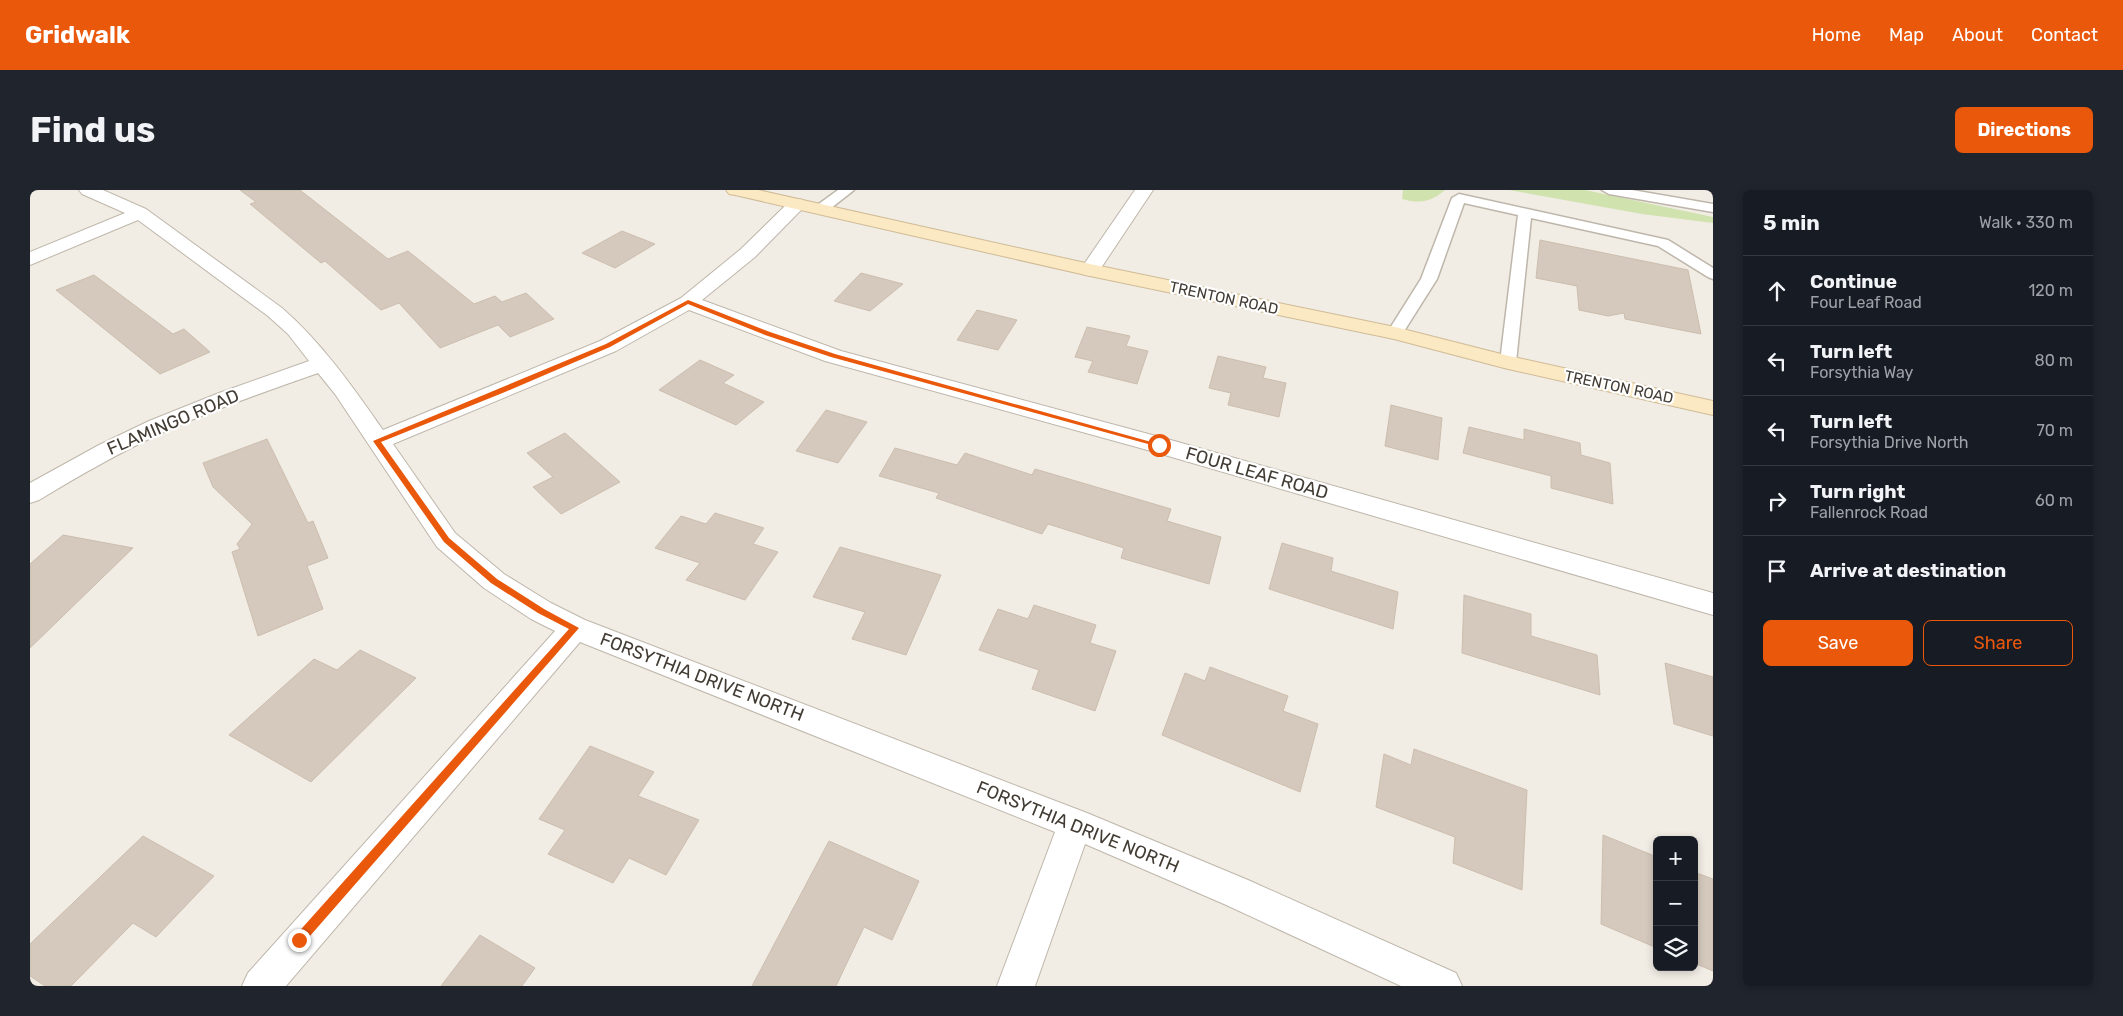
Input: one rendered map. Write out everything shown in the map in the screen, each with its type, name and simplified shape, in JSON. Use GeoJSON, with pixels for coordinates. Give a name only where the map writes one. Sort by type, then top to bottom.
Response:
{"type":"FeatureCollection","features":[{"type":"Feature","properties":{"kind":"main road","name":"TRENTON ROAD"},"geometry":{"type":"LineString","coordinates":[[735,190],[1090,270],[1395,333],[1508,362],[1713,408]]}},
{"type":"Feature","properties":{"kind":"street","name":"FORSYTHIA DRIVE NORTH"},"geometry":{"type":"LineString","coordinates":[[88,190],[140,213],[275,312],[295,330],[323,364],[446,540],[494,581],[541,611],[575,628],[1076,824],[1236,892],[1443,986]]}},
{"type":"Feature","properties":{"kind":"street"},"geometry":{"type":"LineString","coordinates":[[1090,270],[1144,190]]}},
{"type":"Feature","properties":{"kind":"street"},"geometry":{"type":"LineString","coordinates":[[376,441],[608,346],[688,302],[748,253],[797,204]]}},
{"type":"Feature","properties":{"kind":"street"},"geometry":{"type":"LineString","coordinates":[[30,259],[140,213]]}},
{"type":"Feature","properties":{"kind":"street","name":"FOUR LEAF ROAD"},"geometry":{"type":"LineString","coordinates":[[688,302],[833,356],[1159,445],[1713,604]]}},
{"type":"Feature","properties":{"kind":"street","name":"FLAMINGO ROAD"},"geometry":{"type":"LineString","coordinates":[[30,494],[135,436],[202,407],[323,364]]}},
{"type":"Feature","properties":{"kind":"street"},"geometry":{"type":"LineString","coordinates":[[261,986],[575,628]]}},
{"type":"Feature","properties":{"kind":"street"},"geometry":{"type":"LineString","coordinates":[[1016,986],[1076,824]]}},
{"type":"Feature","properties":{"kind":"lane"},"geometry":{"type":"LineString","coordinates":[[821,209],[847,190]]}},
{"type":"Feature","properties":{"kind":"lane"},"geometry":{"type":"LineString","coordinates":[[1610,190],[1713,208]]}},
{"type":"Feature","properties":{"kind":"lane"},"geometry":{"type":"LineString","coordinates":[[1395,333],[1429,279],[1459,198],[1663,243],[1713,274]]}},
{"type":"Feature","properties":{"kind":"lane"},"geometry":{"type":"LineString","coordinates":[[1508,362],[1524,212]]}},
{"type":"Feature","properties":{"kind":"green space"},"geometry":{"type":"Polygon","coordinates":[[[1403,190],[1445,190],[1435,197],[1420,202],[1402,199],[1403,190]]]}},
{"type":"Feature","properties":{"kind":"green space"},"geometry":{"type":"Polygon","coordinates":[[[1509,190],[1585,190],[1713,217],[1713,223],[1642,214],[1509,190]]]}},
{"type":"Feature","properties":{"kind":"building"},"geometry":{"type":"Polygon","coordinates":[[[240,190],[300,190],[388,259],[408,251],[474,304],[495,296],[502,302],[526,293],[554,319],[510,337],[498,325],[440,348],[399,303],[381,310],[325,261],[321,263],[250,204],[256,202],[240,190]]]}},
{"type":"Feature","properties":{"kind":"building"},"geometry":{"type":"Polygon","coordinates":[[[622,231],[655,244],[615,268],[582,253],[622,231]]]}},
{"type":"Feature","properties":{"kind":"building"},"geometry":{"type":"Polygon","coordinates":[[[1540,240],[1688,270],[1701,334],[1625,319],[1624,313],[1608,316],[1579,310],[1577,286],[1536,278],[1540,240]]]}},
{"type":"Feature","properties":{"kind":"building"},"geometry":{"type":"Polygon","coordinates":[[[861,273],[903,284],[870,311],[834,301],[861,273]]]}},
{"type":"Feature","properties":{"kind":"building"},"geometry":{"type":"Polygon","coordinates":[[[94,275],[173,334],[184,329],[210,352],[160,374],[56,290],[94,275]]]}},
{"type":"Feature","properties":{"kind":"building"},"geometry":{"type":"Polygon","coordinates":[[[977,310],[1017,320],[998,350],[957,340],[977,310]]]}},
{"type":"Feature","properties":{"kind":"building"},"geometry":{"type":"Polygon","coordinates":[[[1087,327],[1130,336],[1126,346],[1148,351],[1137,384],[1088,372],[1093,361],[1075,357],[1087,327]]]}},
{"type":"Feature","properties":{"kind":"building"},"geometry":{"type":"Polygon","coordinates":[[[1218,356],[1266,367],[1263,378],[1286,383],[1279,417],[1228,405],[1231,393],[1209,388],[1218,356]]]}},
{"type":"Feature","properties":{"kind":"building"},"geometry":{"type":"Polygon","coordinates":[[[700,360],[734,375],[723,383],[764,402],[736,425],[659,390],[700,360]]]}},
{"type":"Feature","properties":{"kind":"building"},"geometry":{"type":"Polygon","coordinates":[[[1391,405],[1442,418],[1438,460],[1385,446],[1391,405]]]}},
{"type":"Feature","properties":{"kind":"building"},"geometry":{"type":"Polygon","coordinates":[[[826,410],[867,422],[838,463],[796,451],[826,410]]]}},
{"type":"Feature","properties":{"kind":"building"},"geometry":{"type":"Polygon","coordinates":[[[1469,427],[1524,440],[1524,429],[1580,443],[1581,455],[1610,463],[1613,504],[1551,488],[1551,476],[1463,453],[1469,427]]]}},
{"type":"Feature","properties":{"kind":"building"},"geometry":{"type":"Polygon","coordinates":[[[565,433],[620,482],[561,514],[533,487],[553,477],[527,453],[565,433]]]}},
{"type":"Feature","properties":{"kind":"building"},"geometry":{"type":"Polygon","coordinates":[[[267,439],[308,523],[313,521],[328,558],[307,566],[323,609],[258,636],[232,552],[240,549],[237,544],[252,524],[213,487],[203,463],[267,439]]]}},
{"type":"Feature","properties":{"kind":"building"},"geometry":{"type":"Polygon","coordinates":[[[895,448],[957,465],[965,453],[1032,475],[1035,469],[1171,509],[1167,521],[1221,537],[1209,584],[1121,558],[1124,548],[1048,524],[1042,534],[936,498],[939,493],[879,476],[895,448]]]}},
{"type":"Feature","properties":{"kind":"building"},"geometry":{"type":"Polygon","coordinates":[[[715,513],[764,528],[753,544],[778,552],[745,600],[686,580],[700,563],[655,548],[681,516],[706,524],[715,513]]]}},
{"type":"Feature","properties":{"kind":"building"},"geometry":{"type":"Polygon","coordinates":[[[63,535],[133,548],[30,648],[30,564],[63,535]]]}},
{"type":"Feature","properties":{"kind":"building"},"geometry":{"type":"Polygon","coordinates":[[[1282,543],[1333,558],[1331,571],[1398,592],[1393,629],[1269,589],[1282,543]]]}},
{"type":"Feature","properties":{"kind":"building"},"geometry":{"type":"Polygon","coordinates":[[[840,547],[941,575],[906,655],[852,639],[865,612],[813,597],[840,547]]]}},
{"type":"Feature","properties":{"kind":"building"},"geometry":{"type":"Polygon","coordinates":[[[1464,595],[1531,614],[1531,636],[1597,655],[1600,695],[1462,653],[1464,595]]]}},
{"type":"Feature","properties":{"kind":"building"},"geometry":{"type":"Polygon","coordinates":[[[1034,605],[1096,625],[1090,643],[1116,651],[1095,711],[1032,689],[1039,670],[979,650],[998,609],[1028,619],[1034,605]]]}},
{"type":"Feature","properties":{"kind":"building"},"geometry":{"type":"Polygon","coordinates":[[[360,650],[416,678],[311,782],[229,735],[314,659],[337,670],[360,650]]]}},
{"type":"Feature","properties":{"kind":"building"},"geometry":{"type":"Polygon","coordinates":[[[1665,663],[1713,677],[1713,736],[1674,724],[1665,663]]]}},
{"type":"Feature","properties":{"kind":"building"},"geometry":{"type":"Polygon","coordinates":[[[1210,667],[1288,696],[1283,711],[1318,724],[1300,792],[1162,735],[1185,673],[1205,681],[1210,667]]]}},
{"type":"Feature","properties":{"kind":"building"},"geometry":{"type":"Polygon","coordinates":[[[590,746],[654,772],[638,796],[699,820],[666,875],[629,858],[613,883],[548,854],[565,830],[539,819],[590,746]]]}},
{"type":"Feature","properties":{"kind":"building"},"geometry":{"type":"Polygon","coordinates":[[[1414,749],[1527,790],[1522,890],[1453,863],[1455,837],[1376,807],[1384,754],[1411,765],[1414,749]]]}},
{"type":"Feature","properties":{"kind":"building"},"geometry":{"type":"Polygon","coordinates":[[[1603,835],[1653,855],[1653,946],[1601,924],[1603,835]]]}},
{"type":"Feature","properties":{"kind":"building"},"geometry":{"type":"Polygon","coordinates":[[[143,836],[214,876],[156,937],[133,923],[71,986],[45,986],[30,976],[30,944],[143,836]]]}},
{"type":"Feature","properties":{"kind":"building"},"geometry":{"type":"Polygon","coordinates":[[[829,841],[919,881],[892,940],[864,927],[836,986],[752,986],[829,841]]]}},
{"type":"Feature","properties":{"kind":"building"},"geometry":{"type":"Polygon","coordinates":[[[1698,873],[1713,879],[1713,971],[1698,965],[1698,873]]]}},
{"type":"Feature","properties":{"kind":"building"},"geometry":{"type":"Polygon","coordinates":[[[480,935],[535,968],[522,986],[441,986],[480,935]]]}},
{"type":"Feature","properties":{"kind":"route"},"geometry":{"type":"LineString","coordinates":[[299,940],[575,628],[541,611],[494,581],[446,540],[376,441],[608,346],[688,302],[833,356],[1159,445]]}}]}
